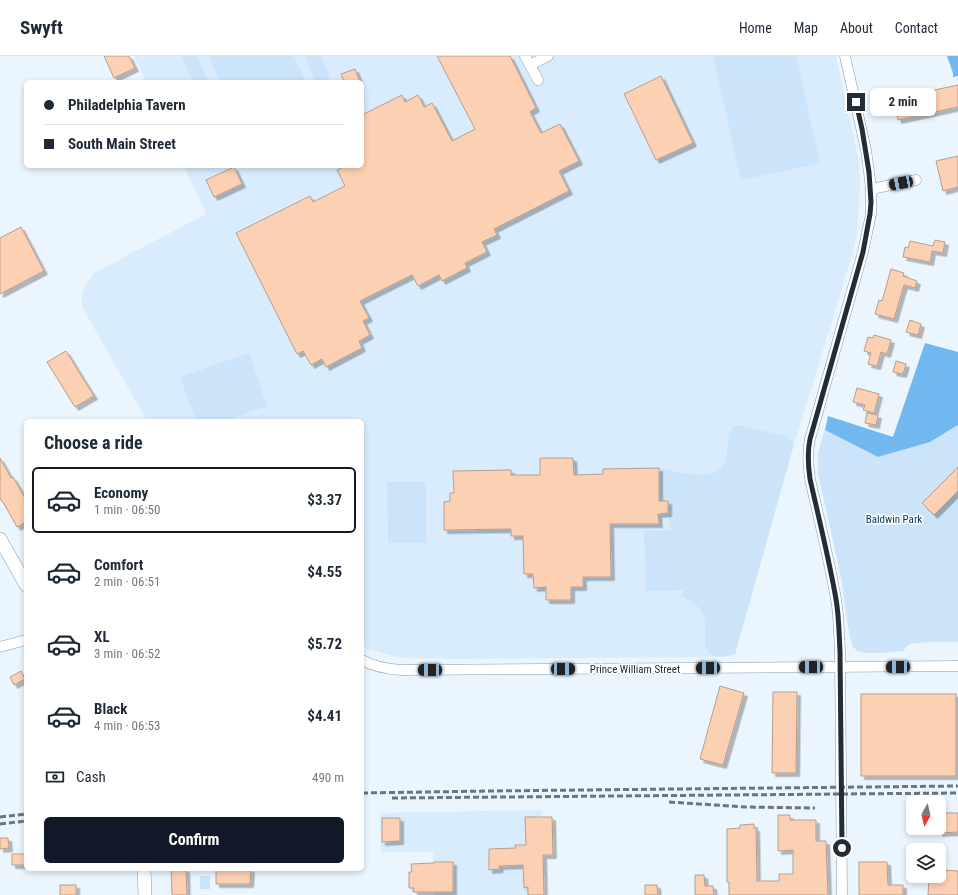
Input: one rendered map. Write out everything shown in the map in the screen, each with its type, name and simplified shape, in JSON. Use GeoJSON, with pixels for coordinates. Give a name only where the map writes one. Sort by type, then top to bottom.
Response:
{"type":"FeatureCollection","features":[{"type":"Feature","properties":{"kind":"main road"},"geometry":{"type":"LineString","coordinates":[[0,539],[24,581]]}},
{"type":"Feature","properties":{"kind":"main road"},"geometry":{"type":"LineString","coordinates":[[144,871],[145,895]]}},
{"type":"Feature","properties":{"kind":"street"},"geometry":{"type":"LineString","coordinates":[[538,80],[528,61],[548,56]]}},
{"type":"Feature","properties":{"kind":"street"},"geometry":{"type":"LineString","coordinates":[[842,895],[839,627],[836,600],[828,557],[810,479],[807,455],[810,439],[863,252],[870,214],[871,189],[869,172],[862,129],[845,56]]}},
{"type":"Feature","properties":{"kind":"street"},"geometry":{"type":"LineString","coordinates":[[871,189],[916,180]]}},
{"type":"Feature","properties":{"kind":"street"},"geometry":{"type":"LineString","coordinates":[[0,647],[24,641]]}},
{"type":"Feature","properties":{"kind":"street","name":"Prince William Street"},"geometry":{"type":"LineString","coordinates":[[364,661],[387,670],[958,666]]}},
{"type":"Feature","properties":{"kind":"shaded area"},"geometry":{"type":"Polygon","coordinates":[[[134,56],[836,56],[859,162],[860,186],[857,234],[794,444],[735,654],[714,657],[401,658],[367,649],[364,647],[364,419],[146,419],[85,312],[82,304],[82,294],[86,284],[94,273],[206,214],[185,168],[364,168],[364,80],[145,80],[134,56]]]}},
{"type":"Feature","properties":{"kind":"shaded area"},"geometry":{"type":"Polygon","coordinates":[[[947,56],[958,56],[958,76],[953,77],[947,56]]]}},
{"type":"Feature","properties":{"kind":"shaded area"},"geometry":{"type":"Polygon","coordinates":[[[925,343],[958,352],[958,425],[930,442],[878,457],[825,430],[828,416],[893,437],[925,343]]]}},
{"type":"Feature","properties":{"kind":"shaded area"},"geometry":{"type":"Polygon","coordinates":[[[542,810],[544,895],[434,895],[433,852],[381,852],[380,813],[542,810]]]}},
{"type":"Feature","properties":{"kind":"green space"},"geometry":{"type":"Polygon","coordinates":[[[182,56],[197,56],[208,80],[192,80],[182,56]]]}},
{"type":"Feature","properties":{"kind":"green space"},"geometry":{"type":"Polygon","coordinates":[[[209,56],[294,56],[305,80],[219,80],[209,56]]]}},
{"type":"Feature","properties":{"kind":"green space"},"geometry":{"type":"Polygon","coordinates":[[[305,56],[321,56],[327,70],[330,80],[314,80],[305,56]]]}},
{"type":"Feature","properties":{"kind":"green space"},"geometry":{"type":"Polygon","coordinates":[[[713,56],[796,56],[820,163],[741,180],[713,56]]]}},
{"type":"Feature","properties":{"kind":"green space"},"geometry":{"type":"Polygon","coordinates":[[[249,353],[267,406],[230,419],[195,419],[180,377],[249,353]]]}},
{"type":"Feature","properties":{"kind":"green space"},"geometry":{"type":"Polygon","coordinates":[[[737,425],[786,436],[794,444],[735,654],[721,657],[712,655],[706,649],[705,622],[703,615],[697,606],[682,596],[684,590],[646,591],[644,531],[671,530],[668,513],[668,501],[659,501],[659,468],[705,475],[713,473],[720,469],[724,463],[730,432],[732,427],[737,425]]]}},
{"type":"Feature","properties":{"kind":"green space","name":"Baldwin Park"},"geometry":{"type":"Polygon","coordinates":[[[958,425],[958,642],[928,642],[909,644],[903,651],[879,653],[864,653],[856,650],[852,645],[848,627],[841,577],[818,473],[818,453],[825,430],[878,457],[930,442],[958,425]]]}},
{"type":"Feature","properties":{"kind":"green space"},"geometry":{"type":"Polygon","coordinates":[[[387,482],[426,482],[426,543],[388,543],[387,482]]]}},
{"type":"Feature","properties":{"kind":"green space"},"geometry":{"type":"Polygon","coordinates":[[[200,876],[210,876],[210,889],[200,889],[200,876]]]}},
{"type":"Feature","properties":{"kind":"building"},"geometry":{"type":"Polygon","coordinates":[[[104,56],[129,56],[135,68],[114,78],[104,56]]]}},
{"type":"Feature","properties":{"kind":"building"},"geometry":{"type":"Polygon","coordinates":[[[437,56],[510,56],[536,108],[530,112],[541,133],[560,124],[579,161],[559,171],[569,191],[494,229],[497,235],[482,242],[487,252],[465,263],[467,268],[442,281],[439,275],[418,286],[412,275],[360,301],[369,318],[363,321],[370,335],[359,341],[362,348],[326,367],[322,359],[311,365],[303,351],[297,354],[236,233],[310,196],[313,202],[345,186],[337,170],[341,168],[364,168],[364,114],[402,95],[405,102],[418,95],[424,107],[432,103],[452,141],[475,129],[437,56]]]}},
{"type":"Feature","properties":{"kind":"building"},"geometry":{"type":"Polygon","coordinates":[[[355,69],[359,80],[343,80],[341,74],[355,69]]]}},
{"type":"Feature","properties":{"kind":"building"},"geometry":{"type":"Polygon","coordinates":[[[661,76],[693,143],[656,160],[624,94],[661,76]]]}},
{"type":"Feature","properties":{"kind":"building"},"geometry":{"type":"Polygon","coordinates":[[[958,85],[958,107],[898,120],[893,98],[958,85]]]}},
{"type":"Feature","properties":{"kind":"building"},"geometry":{"type":"Polygon","coordinates":[[[958,156],[958,187],[943,191],[936,161],[958,156]]]}},
{"type":"Feature","properties":{"kind":"building"},"geometry":{"type":"Polygon","coordinates":[[[234,168],[242,184],[214,197],[206,180],[234,168]]]}},
{"type":"Feature","properties":{"kind":"building"},"geometry":{"type":"Polygon","coordinates":[[[21,227],[44,271],[0,294],[0,238],[21,227]]]}},
{"type":"Feature","properties":{"kind":"building"},"geometry":{"type":"Polygon","coordinates":[[[935,240],[945,242],[943,253],[932,251],[930,262],[903,257],[905,247],[908,248],[910,241],[933,246],[935,240]]]}},
{"type":"Feature","properties":{"kind":"building"},"geometry":{"type":"Polygon","coordinates":[[[891,269],[904,273],[903,276],[917,281],[915,288],[904,285],[894,319],[875,314],[879,300],[882,301],[891,269]]]}},
{"type":"Feature","properties":{"kind":"building"},"geometry":{"type":"Polygon","coordinates":[[[910,320],[921,324],[918,335],[906,332],[910,320]]]}},
{"type":"Feature","properties":{"kind":"building"},"geometry":{"type":"Polygon","coordinates":[[[874,335],[891,340],[887,354],[881,352],[877,366],[868,364],[871,353],[864,351],[868,337],[873,338],[874,335]]]}},
{"type":"Feature","properties":{"kind":"building"},"geometry":{"type":"Polygon","coordinates":[[[66,351],[94,396],[75,407],[47,362],[66,351]]]}},
{"type":"Feature","properties":{"kind":"building"},"geometry":{"type":"Polygon","coordinates":[[[896,361],[906,364],[903,374],[893,372],[896,361]]]}},
{"type":"Feature","properties":{"kind":"building"},"geometry":{"type":"Polygon","coordinates":[[[857,388],[879,394],[874,413],[863,410],[865,405],[853,402],[857,388]]]}},
{"type":"Feature","properties":{"kind":"building"},"geometry":{"type":"Polygon","coordinates":[[[867,413],[878,415],[876,425],[865,423],[867,413]]]}},
{"type":"Feature","properties":{"kind":"building"},"geometry":{"type":"Polygon","coordinates":[[[0,458],[11,478],[13,477],[24,496],[24,523],[17,527],[0,498],[0,458]]]}},
{"type":"Feature","properties":{"kind":"building"},"geometry":{"type":"Polygon","coordinates":[[[540,458],[573,458],[574,475],[603,474],[603,469],[659,468],[659,501],[668,501],[668,513],[658,514],[659,524],[610,524],[611,577],[583,577],[583,587],[571,587],[571,600],[546,600],[546,587],[534,588],[533,574],[524,574],[523,536],[511,536],[511,529],[444,530],[444,502],[450,501],[450,493],[454,493],[453,471],[511,470],[511,475],[540,475],[540,458]]]}},
{"type":"Feature","properties":{"kind":"building"},"geometry":{"type":"Polygon","coordinates":[[[958,467],[958,491],[934,515],[922,503],[958,467]]]}},
{"type":"Feature","properties":{"kind":"building"},"geometry":{"type":"Polygon","coordinates":[[[21,671],[24,680],[14,685],[10,677],[21,671]]]}},
{"type":"Feature","properties":{"kind":"building"},"geometry":{"type":"Polygon","coordinates":[[[720,686],[744,693],[723,765],[700,759],[720,686]]]}},
{"type":"Feature","properties":{"kind":"building"},"geometry":{"type":"Polygon","coordinates":[[[773,692],[797,692],[796,773],[772,773],[773,692]]]}},
{"type":"Feature","properties":{"kind":"building"},"geometry":{"type":"Polygon","coordinates":[[[861,694],[956,694],[956,776],[861,776],[861,694]]]}},
{"type":"Feature","properties":{"kind":"building"},"geometry":{"type":"Polygon","coordinates":[[[946,813],[958,813],[958,832],[946,833],[946,813]]]}},
{"type":"Feature","properties":{"kind":"building"},"geometry":{"type":"Polygon","coordinates":[[[778,815],[790,815],[790,820],[816,820],[816,841],[826,841],[828,895],[729,895],[729,882],[727,882],[727,829],[740,828],[740,825],[754,824],[754,828],[756,828],[757,881],[779,881],[779,874],[793,874],[793,850],[778,851],[778,815]]]}},
{"type":"Feature","properties":{"kind":"building"},"geometry":{"type":"Polygon","coordinates":[[[525,817],[552,817],[553,855],[543,855],[544,895],[528,895],[528,887],[524,888],[523,865],[499,866],[500,869],[489,870],[489,849],[516,848],[515,845],[526,845],[525,817]]]}},
{"type":"Feature","properties":{"kind":"building"},"geometry":{"type":"Polygon","coordinates":[[[382,818],[400,818],[400,841],[382,842],[382,818]]]}},
{"type":"Feature","properties":{"kind":"building"},"geometry":{"type":"Polygon","coordinates":[[[0,838],[8,838],[9,848],[0,849],[0,838]]]}},
{"type":"Feature","properties":{"kind":"building"},"geometry":{"type":"Polygon","coordinates":[[[12,854],[24,854],[24,865],[12,865],[12,854]]]}},
{"type":"Feature","properties":{"kind":"building"},"geometry":{"type":"Polygon","coordinates":[[[453,862],[453,892],[414,892],[414,888],[409,888],[409,872],[412,872],[411,864],[453,862]]]}},
{"type":"Feature","properties":{"kind":"building"},"geometry":{"type":"Polygon","coordinates":[[[859,862],[887,862],[888,885],[903,885],[903,895],[859,895],[859,862]]]}},
{"type":"Feature","properties":{"kind":"building"},"geometry":{"type":"Polygon","coordinates":[[[946,870],[958,871],[958,895],[928,895],[929,883],[946,883],[946,870]]]}},
{"type":"Feature","properties":{"kind":"building"},"geometry":{"type":"Polygon","coordinates":[[[171,871],[186,871],[187,895],[172,895],[171,871]]]}},
{"type":"Feature","properties":{"kind":"building"},"geometry":{"type":"Polygon","coordinates":[[[216,871],[251,871],[250,884],[216,884],[216,871]]]}},
{"type":"Feature","properties":{"kind":"building"},"geometry":{"type":"Polygon","coordinates":[[[695,875],[704,875],[705,886],[713,886],[714,895],[695,895],[695,875]]]}},
{"type":"Feature","properties":{"kind":"building"},"geometry":{"type":"Polygon","coordinates":[[[60,885],[76,885],[76,895],[60,895],[60,885]]]}},
{"type":"Feature","properties":{"kind":"building"},"geometry":{"type":"Polygon","coordinates":[[[645,885],[657,885],[658,895],[645,895],[645,885]]]}},
{"type":"Feature","properties":{"kind":"railway"},"geometry":{"type":"LineString","coordinates":[[364,793],[958,786]]}},
{"type":"Feature","properties":{"kind":"railway"},"geometry":{"type":"LineString","coordinates":[[392,798],[958,793]]}},
{"type":"Feature","properties":{"kind":"railway"},"geometry":{"type":"LineString","coordinates":[[669,802],[746,807],[815,808]]}},
{"type":"Feature","properties":{"kind":"railway"},"geometry":{"type":"LineString","coordinates":[[0,817],[24,814]]}},
{"type":"Feature","properties":{"kind":"railway"},"geometry":{"type":"LineString","coordinates":[[0,824],[24,821]]}},
{"type":"Feature","properties":{"kind":"route"},"geometry":{"type":"LineString","coordinates":[[842,848],[839,627],[829,562],[810,479],[807,455],[810,439],[863,252],[870,214],[871,202],[869,172],[856,102]]}}]}
